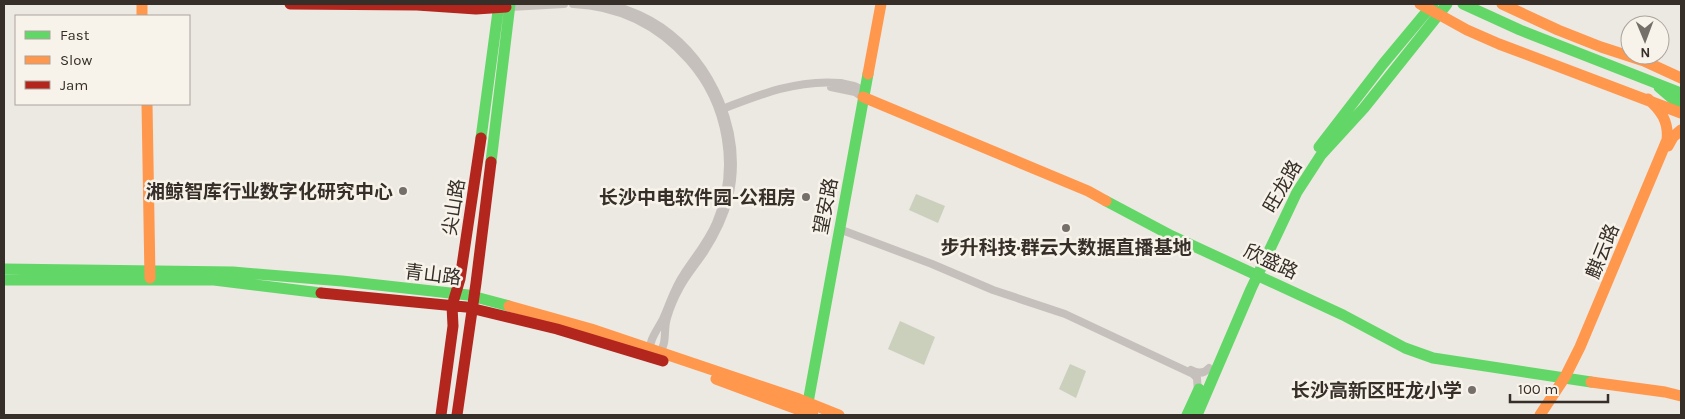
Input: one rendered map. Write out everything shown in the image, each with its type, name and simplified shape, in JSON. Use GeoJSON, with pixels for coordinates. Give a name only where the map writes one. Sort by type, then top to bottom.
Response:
{"type":"FeatureCollection","features":[{"type":"Feature","properties":{"kind":"main road"},"geometry":{"type":"LineString","coordinates":[[290,4],[476,9],[502,5]]}},
{"type":"Feature","properties":{"kind":"main road"},"geometry":{"type":"LineString","coordinates":[[443,4],[502,5]]}},
{"type":"Feature","properties":{"kind":"main road","name":"望安路"},"geometry":{"type":"LineString","coordinates":[[809,411],[812,375],[883,4]]}},
{"type":"Feature","properties":{"kind":"main road","name":"旺龙路"},"geometry":{"type":"LineString","coordinates":[[1187,415],[1255,271],[1308,174],[1333,140],[1364,108],[1430,8],[1446,4]]}},
{"type":"Feature","properties":{"kind":"main road"},"geometry":{"type":"LineString","coordinates":[[1502,4],[1558,30],[1644,61],[1681,78]]}},
{"type":"Feature","properties":{"kind":"main road","name":"尖山路"},"geometry":{"type":"LineString","coordinates":[[441,415],[453,326],[452,306],[460,279],[502,5]]}},
{"type":"Feature","properties":{"kind":"main road","name":"尖山路"},"geometry":{"type":"LineString","coordinates":[[457,415],[474,297],[502,5]]}},
{"type":"Feature","properties":{"kind":"main road"},"geometry":{"type":"LineString","coordinates":[[1467,6],[1520,30],[1681,92]]}},
{"type":"Feature","properties":{"kind":"main road"},"geometry":{"type":"LineString","coordinates":[[1430,8],[1494,42],[1681,113]]}},
{"type":"Feature","properties":{"kind":"main road"},"geometry":{"type":"LineString","coordinates":[[1653,82],[1681,106]]}},
{"type":"Feature","properties":{"kind":"main road","name":"欣盛路"},"geometry":{"type":"LineString","coordinates":[[865,96],[1088,191],[1172,236],[1255,271],[1405,348],[1421,354],[1433,358],[1681,394]]}},
{"type":"Feature","properties":{"kind":"main road","name":"麒云路"},"geometry":{"type":"LineString","coordinates":[[1544,415],[1565,378],[1591,322],[1667,140],[1668,128],[1662,114],[1648,99]]}},
{"type":"Feature","properties":{"kind":"main road"},"geometry":{"type":"LineString","coordinates":[[145,105],[149,276]]}},
{"type":"Feature","properties":{"kind":"main road","name":"麒云路"},"geometry":{"type":"LineString","coordinates":[[1540,415],[1579,357],[1667,148],[1673,137],[1681,130]]}},
{"type":"Feature","properties":{"kind":"main road","name":"青山路"},"geometry":{"type":"LineString","coordinates":[[4,269],[214,280],[342,296],[472,308],[654,353]]}},
{"type":"Feature","properties":{"kind":"main road","name":"旺龙路"},"geometry":{"type":"LineString","coordinates":[[1197,415],[1255,271]]}},
{"type":"Feature","properties":{"kind":"main road","name":"青山路"},"geometry":{"type":"LineString","coordinates":[[4,280],[233,272],[455,293],[592,329],[809,411],[839,415]]}},
{"type":"Feature","properties":{"kind":"street"},"geometry":{"type":"LineString","coordinates":[[502,5],[564,4]]}},
{"type":"Feature","properties":{"kind":"street"},"geometry":{"type":"LineString","coordinates":[[573,4],[609,8],[645,22],[683,53],[701,74],[722,112],[728,156],[728,184],[725,197],[716,224],[701,251],[678,284],[656,332],[654,353]]}},
{"type":"Feature","properties":{"kind":"street"},"geometry":{"type":"LineString","coordinates":[[609,4],[650,20],[672,37],[704,71],[729,132],[732,156],[729,197],[713,237],[676,295],[666,320],[666,336],[654,353]]}},
{"type":"Feature","properties":{"kind":"street"},"geometry":{"type":"LineString","coordinates":[[722,112],[764,95],[808,83],[833,83],[856,86],[865,96]]}},
{"type":"Feature","properties":{"kind":"street"},"geometry":{"type":"LineString","coordinates":[[841,229],[933,262],[994,288],[1066,312],[1195,372],[1202,373],[1209,368]]}},
{"type":"Feature","properties":{"kind":"street"},"geometry":{"type":"LineString","coordinates":[[841,229],[993,290],[1065,314],[1094,327],[1193,374],[1198,378],[1198,392]]}},
{"type":"Feature","properties":{"kind":"green space"},"geometry":{"type":"Polygon","coordinates":[[[916,194],[945,206],[938,223],[909,210],[916,194]]]}},
{"type":"Feature","properties":{"kind":"green space"},"geometry":{"type":"Polygon","coordinates":[[[900,321],[935,337],[924,365],[888,349],[900,321]]]}},
{"type":"Feature","properties":{"kind":"green space"},"geometry":{"type":"Polygon","coordinates":[[[1070,364],[1086,371],[1076,398],[1059,389],[1070,364]]]}},
{"type":"Feature","properties":{"kind":"traffic: fast"},"geometry":{"type":"LineString","coordinates":[[481,138],[499,4]]}},
{"type":"Feature","properties":{"kind":"traffic: fast"},"geometry":{"type":"LineString","coordinates":[[491,162],[510,4]]}},
{"type":"Feature","properties":{"kind":"traffic: fast"},"geometry":{"type":"LineString","coordinates":[[1319,147],[1383,64],[1433,4]]}},
{"type":"Feature","properties":{"kind":"traffic: fast"},"geometry":{"type":"LineString","coordinates":[[1197,415],[1251,289],[1297,192],[1321,155],[1364,108],[1447,4]]}},
{"type":"Feature","properties":{"kind":"traffic: fast"},"geometry":{"type":"LineString","coordinates":[[1463,4],[1520,30],[1681,93]]}},
{"type":"Feature","properties":{"kind":"traffic: fast"},"geometry":{"type":"LineString","coordinates":[[807,408],[868,74]]}},
{"type":"Feature","properties":{"kind":"traffic: fast"},"geometry":{"type":"LineString","coordinates":[[1659,87],[1681,106]]}},
{"type":"Feature","properties":{"kind":"traffic: fast"},"geometry":{"type":"LineString","coordinates":[[1106,201],[1172,236],[1343,315],[1405,348],[1433,358],[1591,382]]}},
{"type":"Feature","properties":{"kind":"traffic: fast"},"geometry":{"type":"LineString","coordinates":[[4,269],[233,272],[342,281],[468,295],[509,306]]}},
{"type":"Feature","properties":{"kind":"traffic: fast"},"geometry":{"type":"LineString","coordinates":[[4,280],[214,280],[321,293]]}},
{"type":"Feature","properties":{"kind":"traffic: fast"},"geometry":{"type":"LineString","coordinates":[[1187,415],[1199,389]]}},
{"type":"Feature","properties":{"kind":"traffic: slow"},"geometry":{"type":"LineString","coordinates":[[142,4],[142,15]]}},
{"type":"Feature","properties":{"kind":"traffic: slow"},"geometry":{"type":"LineString","coordinates":[[868,74],[881,4]]}},
{"type":"Feature","properties":{"kind":"traffic: slow"},"geometry":{"type":"LineString","coordinates":[[1420,4],[1467,30],[1499,44],[1681,113]]}},
{"type":"Feature","properties":{"kind":"traffic: slow"},"geometry":{"type":"LineString","coordinates":[[1502,4],[1558,30],[1644,61],[1681,78]]}},
{"type":"Feature","properties":{"kind":"traffic: slow"},"geometry":{"type":"LineString","coordinates":[[863,97],[1088,191],[1106,201]]}},
{"type":"Feature","properties":{"kind":"traffic: slow"},"geometry":{"type":"LineString","coordinates":[[1540,415],[1565,377],[1580,347],[1667,140],[1667,128],[1663,117],[1648,99]]}},
{"type":"Feature","properties":{"kind":"traffic: slow"},"geometry":{"type":"LineString","coordinates":[[147,105],[150,278]]}},
{"type":"Feature","properties":{"kind":"traffic: slow"},"geometry":{"type":"LineString","coordinates":[[1668,146],[1673,137],[1681,130]]}},
{"type":"Feature","properties":{"kind":"traffic: slow"},"geometry":{"type":"LineString","coordinates":[[509,306],[591,329],[799,399],[839,415]]}},
{"type":"Feature","properties":{"kind":"traffic: slow"},"geometry":{"type":"LineString","coordinates":[[716,379],[813,415]]}},
{"type":"Feature","properties":{"kind":"traffic: slow"},"geometry":{"type":"LineString","coordinates":[[1591,382],[1681,396]]}},
{"type":"Feature","properties":{"kind":"traffic: jam"},"geometry":{"type":"LineString","coordinates":[[290,4],[417,5],[476,9],[506,7]]}},
{"type":"Feature","properties":{"kind":"traffic: jam"},"geometry":{"type":"LineString","coordinates":[[441,415],[453,326],[452,306],[460,279],[481,138]]}},
{"type":"Feature","properties":{"kind":"traffic: jam"},"geometry":{"type":"LineString","coordinates":[[457,415],[491,162]]}},
{"type":"Feature","properties":{"kind":"traffic: jam"},"geometry":{"type":"LineString","coordinates":[[321,293],[466,307],[557,329],[663,361]]}},
{"type":"Feature","properties":{"kind":"place","name":"湘鲸智库行业数字化研究中心"},"geometry":{"type":"Point","coordinates":[403,191]}},
{"type":"Feature","properties":{"kind":"place","name":"长沙中电软件园-公租房"},"geometry":{"type":"Point","coordinates":[806,197]}},
{"type":"Feature","properties":{"kind":"place","name":"步升科技·群云大数据直播基地"},"geometry":{"type":"Point","coordinates":[1066,228]}},
{"type":"Feature","properties":{"kind":"place","name":"长沙高新区旺龙小学"},"geometry":{"type":"Point","coordinates":[1472,390]}}]}
